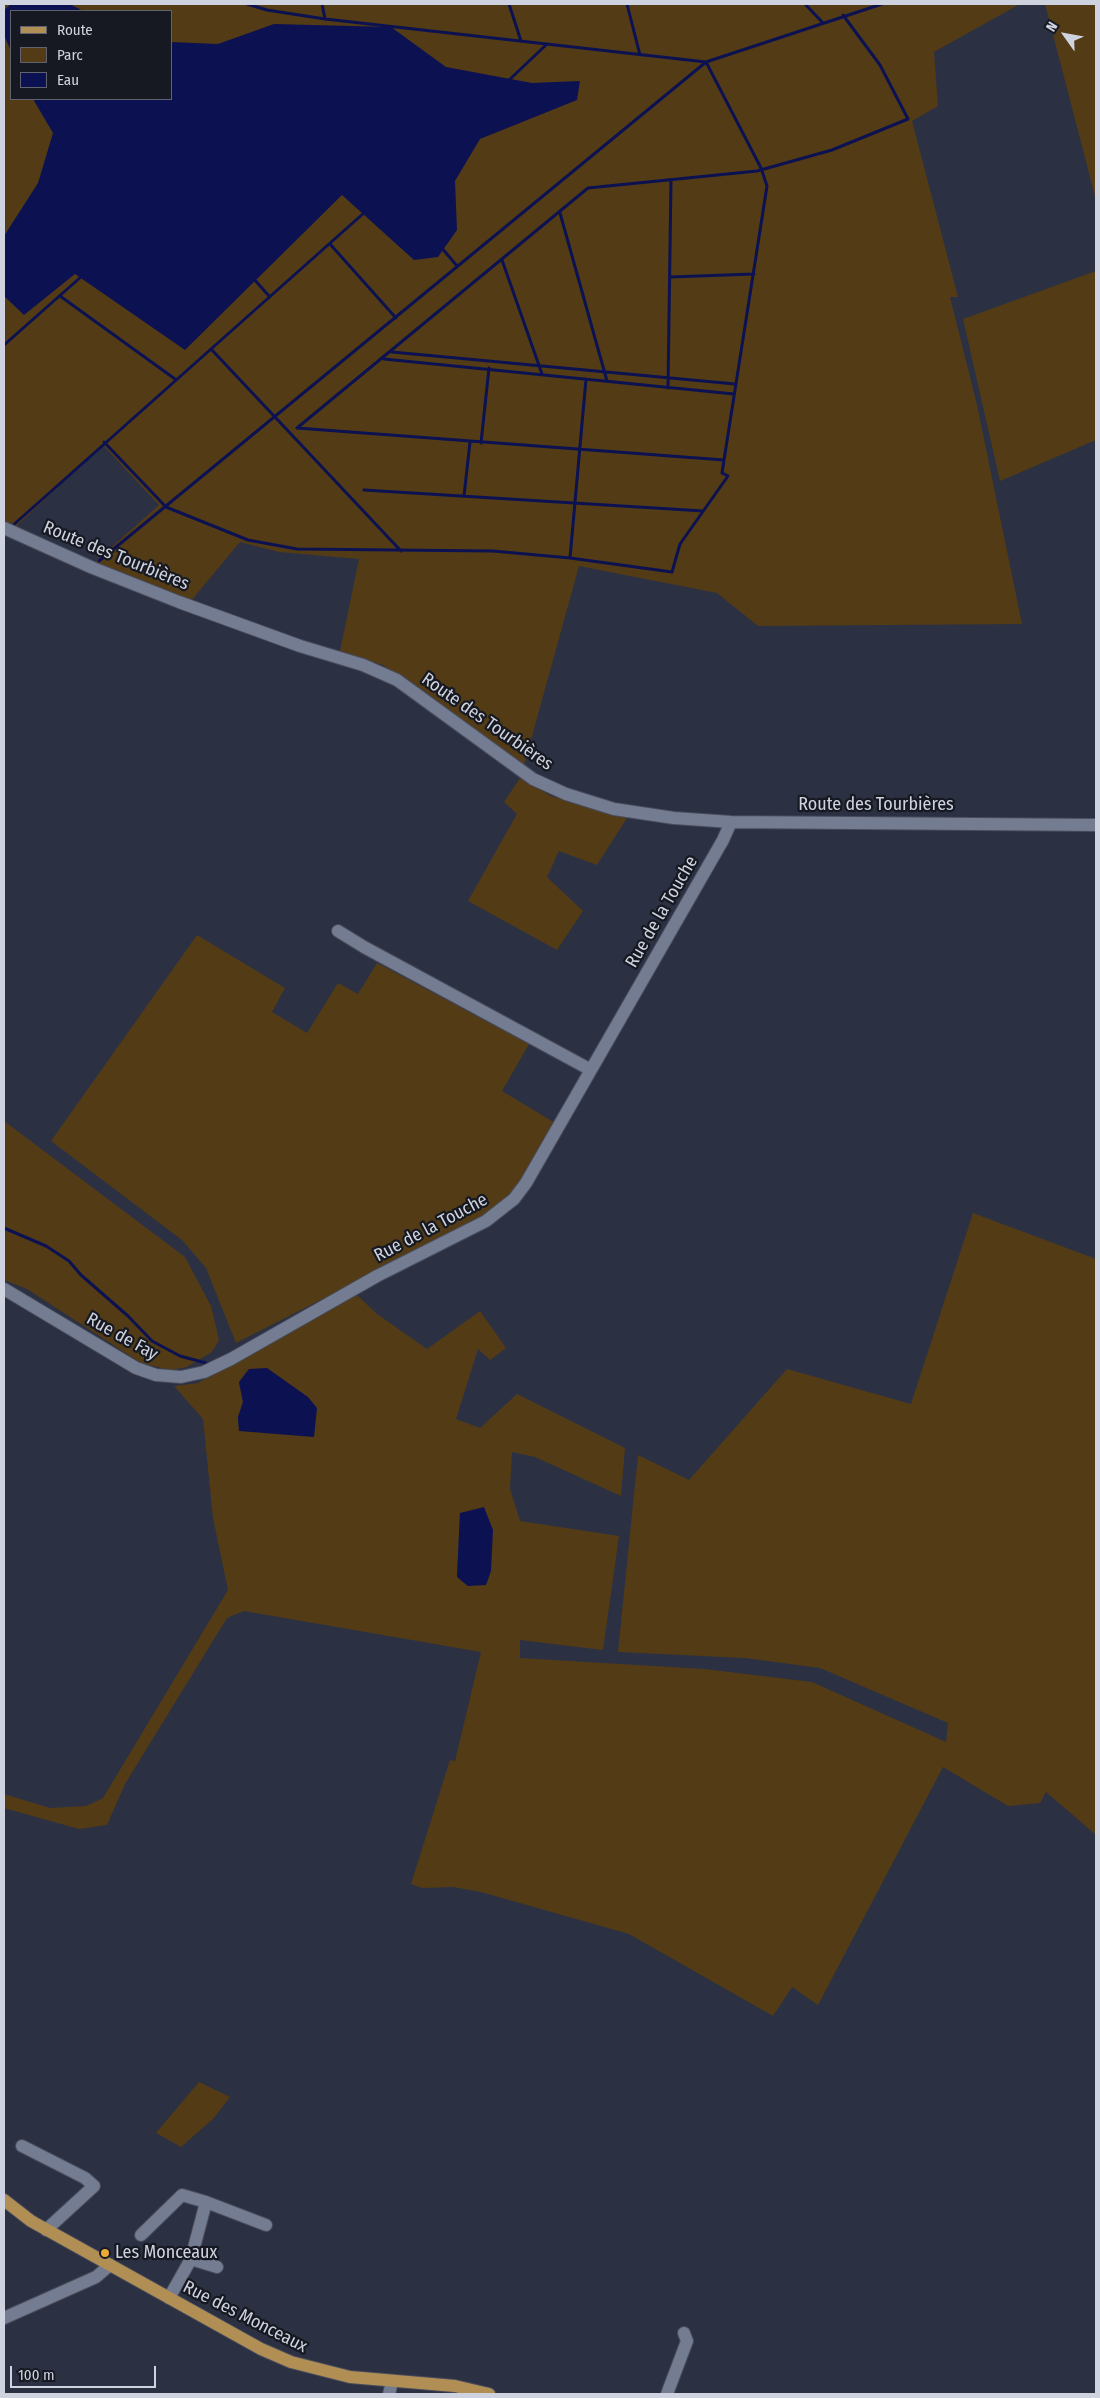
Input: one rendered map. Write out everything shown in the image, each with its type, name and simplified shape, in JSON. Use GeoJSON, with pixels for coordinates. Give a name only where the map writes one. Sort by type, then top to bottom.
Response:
{"type":"FeatureCollection","features":[{"type":"Feature","properties":{"kind":"main road","name":"Rue des Monceaux"},"geometry":{"type":"LineString","coordinates":[[4,2200],[46,2230],[261,2349],[291,2362],[330,2374],[390,2388],[455,2386],[489,2394]]}},
{"type":"Feature","properties":{"kind":"street","name":"Route des Tourbières"},"geometry":{"type":"LineString","coordinates":[[4,528],[93,568],[179,602],[300,646],[363,665],[396,680],[533,779],[566,794],[614,809],[674,818],[731,822],[1096,825]]}},
{"type":"Feature","properties":{"kind":"street","name":"Rue de la Touche"},"geometry":{"type":"LineString","coordinates":[[231,1359],[377,1276],[466,1232],[500,1211],[514,1199],[526,1183],[723,840],[731,822]]}},
{"type":"Feature","properties":{"kind":"street"},"geometry":{"type":"LineString","coordinates":[[338,931],[590,1070]]}},
{"type":"Feature","properties":{"kind":"street","name":"Rue de Fay"},"geometry":{"type":"LineString","coordinates":[[4,1290],[118,1358],[148,1373],[168,1378],[187,1376],[204,1372],[231,1359]]}},
{"type":"Feature","properties":{"kind":"street"},"geometry":{"type":"LineString","coordinates":[[22,2146],[85,2178],[94,2186],[46,2230]]}},
{"type":"Feature","properties":{"kind":"street"},"geometry":{"type":"LineString","coordinates":[[141,2235],[182,2195],[266,2224]]}},
{"type":"Feature","properties":{"kind":"street"},"geometry":{"type":"LineString","coordinates":[[169,2298],[191,2259],[206,2202]]}},
{"type":"Feature","properties":{"kind":"street"},"geometry":{"type":"LineString","coordinates":[[191,2259],[217,2267]]}},
{"type":"Feature","properties":{"kind":"street"},"geometry":{"type":"LineString","coordinates":[[4,2318],[96,2277],[110,2265]]}},
{"type":"Feature","properties":{"kind":"street"},"geometry":{"type":"LineString","coordinates":[[667,2394],[687,2341],[684,2333]]}},
{"type":"Feature","properties":{"kind":"green space"},"geometry":{"type":"Polygon","coordinates":[[[4,4],[1020,4],[934,52],[938,106],[912,121],[958,297],[950,297],[977,405],[1022,624],[758,626],[717,593],[579,566],[524,765],[424,692],[383,665],[340,651],[359,559],[279,552],[240,542],[190,602],[95,562],[159,505],[103,445],[12,530],[4,525],[4,4]]]}},
{"type":"Feature","properties":{"kind":"green space"},"geometry":{"type":"Polygon","coordinates":[[[1045,4],[1096,4],[1096,200],[1045,4]]]}},
{"type":"Feature","properties":{"kind":"green space"},"geometry":{"type":"Polygon","coordinates":[[[1096,271],[1096,440],[1000,481],[963,319],[1096,271]]]}},
{"type":"Feature","properties":{"kind":"green space"},"geometry":{"type":"Polygon","coordinates":[[[520,778],[551,796],[627,818],[597,865],[559,851],[547,877],[583,911],[557,950],[468,901],[517,814],[504,802],[520,778]]]}},
{"type":"Feature","properties":{"kind":"green space"},"geometry":{"type":"Polygon","coordinates":[[[197,935],[285,988],[272,1012],[307,1033],[338,983],[358,994],[377,963],[529,1044],[502,1091],[555,1123],[524,1178],[502,1203],[462,1228],[236,1343],[206,1268],[182,1240],[51,1141],[197,935]]]}},
{"type":"Feature","properties":{"kind":"green space"},"geometry":{"type":"Polygon","coordinates":[[[4,1121],[185,1257],[211,1306],[219,1340],[212,1352],[187,1367],[170,1370],[141,1363],[27,1289],[4,1280],[4,1121]]]}},
{"type":"Feature","properties":{"kind":"green space"},"geometry":{"type":"Polygon","coordinates":[[[973,1213],[1096,1259],[1096,1835],[1046,1792],[1040,1803],[1008,1806],[943,1767],[818,2005],[792,1987],[773,2016],[629,1934],[481,1892],[453,1887],[422,1888],[411,1884],[450,1760],[455,1761],[481,1652],[244,1611],[227,1618],[125,1784],[107,1825],[79,1829],[4,1808],[4,1794],[50,1808],[86,1806],[103,1798],[228,1590],[213,1518],[203,1419],[174,1386],[198,1383],[357,1295],[377,1314],[427,1349],[480,1311],[506,1348],[490,1360],[478,1349],[456,1419],[480,1428],[517,1394],[625,1448],[621,1496],[535,1457],[512,1452],[510,1489],[520,1521],[619,1536],[603,1650],[520,1640],[520,1658],[704,1669],[812,1682],[946,1742],[948,1723],[820,1668],[745,1658],[618,1652],[638,1455],[689,1480],[787,1369],[911,1404],[973,1213]],[[249,1369],[239,1382],[243,1402],[238,1417],[239,1431],[249,1369]],[[460,1513],[457,1577],[468,1586],[460,1513]]]}},
{"type":"Feature","properties":{"kind":"green space"},"geometry":{"type":"Polygon","coordinates":[[[199,2082],[230,2097],[213,2119],[181,2147],[156,2133],[199,2082]]]}},
{"type":"Feature","properties":{"kind":"water"},"geometry":{"type":"Polygon","coordinates":[[[11,4],[70,4],[81,10],[10,10],[10,49],[4,35],[4,10],[11,4]]]}},
{"type":"Feature","properties":{"kind":"water"},"geometry":{"type":"Polygon","coordinates":[[[274,24],[391,27],[446,67],[532,83],[580,81],[577,100],[480,139],[455,181],[457,230],[438,257],[414,260],[342,195],[185,350],[75,274],[24,315],[4,296],[4,236],[38,183],[53,133],[34,100],[172,100],[172,42],[218,44],[274,24]]]}},
{"type":"Feature","properties":{"kind":"water"},"geometry":{"type":"Polygon","coordinates":[[[267,1368],[308,1397],[317,1408],[314,1437],[239,1431],[238,1417],[243,1402],[239,1382],[249,1369],[267,1368]]]}},
{"type":"Feature","properties":{"kind":"water"},"geometry":{"type":"Polygon","coordinates":[[[484,1507],[493,1530],[491,1571],[486,1585],[468,1586],[457,1577],[460,1513],[484,1507]]]}},
{"type":"Feature","properties":{"kind":"waterway"},"geometry":{"type":"LineString","coordinates":[[104,442],[166,507],[248,540],[297,549],[493,551],[570,558],[672,572],[680,544],[728,476],[722,473],[767,186],[761,168],[706,62],[325,19],[267,10],[247,4]]}},
{"type":"Feature","properties":{"kind":"waterway"},"geometry":{"type":"LineString","coordinates":[[322,4],[325,19]]}},
{"type":"Feature","properties":{"kind":"waterway"},"geometry":{"type":"LineString","coordinates":[[509,4],[521,41]]}},
{"type":"Feature","properties":{"kind":"waterway"},"geometry":{"type":"LineString","coordinates":[[627,4],[640,55]]}},
{"type":"Feature","properties":{"kind":"waterway"},"geometry":{"type":"LineString","coordinates":[[805,4],[823,23]]}},
{"type":"Feature","properties":{"kind":"waterway"},"geometry":{"type":"LineString","coordinates":[[99,561],[706,62],[882,4]]}},
{"type":"Feature","properties":{"kind":"waterway"},"geometry":{"type":"LineString","coordinates":[[724,460],[297,428],[588,188],[757,171],[832,150],[908,119],[880,65],[843,15]]}},
{"type":"Feature","properties":{"kind":"waterway"},"geometry":{"type":"LineString","coordinates":[[508,81],[546,45]]}},
{"type":"Feature","properties":{"kind":"waterway"},"geometry":{"type":"LineString","coordinates":[[668,388],[671,180]]}},
{"type":"Feature","properties":{"kind":"waterway"},"geometry":{"type":"LineString","coordinates":[[11,527],[365,212]]}},
{"type":"Feature","properties":{"kind":"waterway"},"geometry":{"type":"LineString","coordinates":[[560,213],[607,381]]}},
{"type":"Feature","properties":{"kind":"waterway"},"geometry":{"type":"LineString","coordinates":[[330,244],[396,318]]}},
{"type":"Feature","properties":{"kind":"waterway"},"geometry":{"type":"LineString","coordinates":[[441,247],[457,266]]}},
{"type":"Feature","properties":{"kind":"waterway"},"geometry":{"type":"LineString","coordinates":[[502,260],[542,374]]}},
{"type":"Feature","properties":{"kind":"waterway"},"geometry":{"type":"LineString","coordinates":[[670,277],[754,274]]}},
{"type":"Feature","properties":{"kind":"waterway"},"geometry":{"type":"LineString","coordinates":[[4,345],[82,276]]}},
{"type":"Feature","properties":{"kind":"waterway"},"geometry":{"type":"LineString","coordinates":[[253,278],[269,296]]}},
{"type":"Feature","properties":{"kind":"waterway"},"geometry":{"type":"LineString","coordinates":[[60,296],[175,379]]}},
{"type":"Feature","properties":{"kind":"waterway"},"geometry":{"type":"LineString","coordinates":[[211,349],[401,551]]}},
{"type":"Feature","properties":{"kind":"waterway"},"geometry":{"type":"LineString","coordinates":[[392,352],[735,384]]}},
{"type":"Feature","properties":{"kind":"waterway"},"geometry":{"type":"LineString","coordinates":[[384,359],[734,394]]}},
{"type":"Feature","properties":{"kind":"waterway"},"geometry":{"type":"LineString","coordinates":[[481,443],[489,368]]}},
{"type":"Feature","properties":{"kind":"waterway"},"geometry":{"type":"LineString","coordinates":[[570,558],[586,379]]}},
{"type":"Feature","properties":{"kind":"waterway"},"geometry":{"type":"LineString","coordinates":[[464,496],[470,442]]}},
{"type":"Feature","properties":{"kind":"waterway"},"geometry":{"type":"LineString","coordinates":[[364,490],[703,511]]}},
{"type":"Feature","properties":{"kind":"waterway"},"geometry":{"type":"LineString","coordinates":[[4,1228],[46,1246],[69,1261],[81,1275],[128,1316],[152,1341],[180,1356],[206,1363]]}},
{"type":"Feature","properties":{"kind":"place","name":"Les Monceaux"},"geometry":{"type":"Point","coordinates":[105,2253]}}]}
